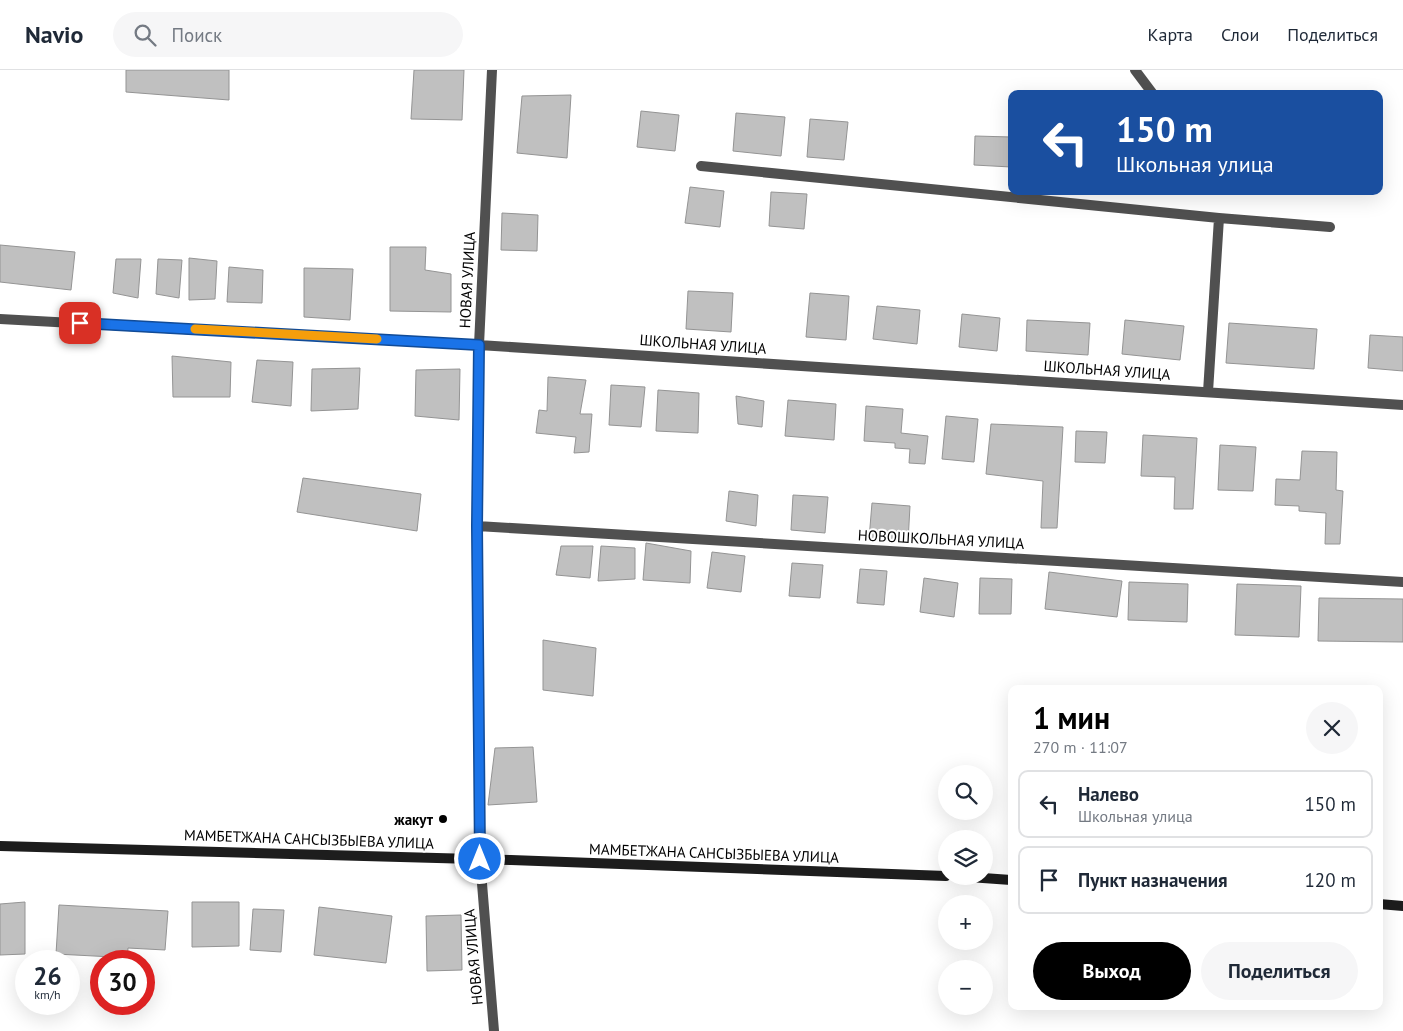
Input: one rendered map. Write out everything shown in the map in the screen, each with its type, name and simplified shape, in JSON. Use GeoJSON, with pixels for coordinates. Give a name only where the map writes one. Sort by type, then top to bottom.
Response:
{"type":"FeatureCollection","features":[{"type":"Feature","properties":{"kind":"main road","name":"МАМБЕТЖАНА САНСЫЗБЫЕВА УЛИЦА"},"geometry":{"type":"LineString","coordinates":[[0,846],[480,859],[938,876]]}},
{"type":"Feature","properties":{"kind":"main road"},"geometry":{"type":"LineString","coordinates":[[993,879],[1008,880]]}},
{"type":"Feature","properties":{"kind":"main road"},"geometry":{"type":"LineString","coordinates":[[1383,904],[1403,906]]}},
{"type":"Feature","properties":{"kind":"street","name":"НОВАЯ УЛИЦА"},"geometry":{"type":"LineString","coordinates":[[492,70],[479,345],[477,526],[480,859],[494,1031]]}},
{"type":"Feature","properties":{"kind":"street"},"geometry":{"type":"LineString","coordinates":[[1135,70],[1150,90]]}},
{"type":"Feature","properties":{"kind":"street"},"geometry":{"type":"LineString","coordinates":[[701,166],[1219,218],[1330,227]]}},
{"type":"Feature","properties":{"kind":"street"},"geometry":{"type":"LineString","coordinates":[[1208,392],[1219,218]]}},
{"type":"Feature","properties":{"kind":"street","name":"ШКОЛЬНАЯ УЛИЦА"},"geometry":{"type":"LineString","coordinates":[[0,319],[479,345],[1403,405]]}},
{"type":"Feature","properties":{"kind":"street","name":"НОВОШКОЛЬНАЯ УЛИЦА"},"geometry":{"type":"LineString","coordinates":[[477,526],[1403,582]]}},
{"type":"Feature","properties":{"kind":"building"},"geometry":{"type":"Polygon","coordinates":[[[126,70],[229,70],[229,100],[126,92],[126,70]]]}},
{"type":"Feature","properties":{"kind":"building"},"geometry":{"type":"Polygon","coordinates":[[[414,70],[464,70],[462,120],[411,119],[414,70]]]}},
{"type":"Feature","properties":{"kind":"building"},"geometry":{"type":"Polygon","coordinates":[[[571,95],[567,158],[517,153],[522,96],[571,95]]]}},
{"type":"Feature","properties":{"kind":"building"},"geometry":{"type":"Polygon","coordinates":[[[641,111],[679,115],[675,151],[637,147],[641,111]]]}},
{"type":"Feature","properties":{"kind":"building"},"geometry":{"type":"Polygon","coordinates":[[[736,113],[785,117],[781,156],[733,151],[736,113]]]}},
{"type":"Feature","properties":{"kind":"building"},"geometry":{"type":"Polygon","coordinates":[[[810,119],[848,122],[844,160],[807,157],[810,119]]]}},
{"type":"Feature","properties":{"kind":"building"},"geometry":{"type":"Polygon","coordinates":[[[975,136],[1008,137],[1008,167],[974,165],[975,136]]]}},
{"type":"Feature","properties":{"kind":"building"},"geometry":{"type":"Polygon","coordinates":[[[690,187],[724,191],[720,227],[685,223],[690,187]]]}},
{"type":"Feature","properties":{"kind":"building"},"geometry":{"type":"Polygon","coordinates":[[[771,192],[807,194],[804,229],[769,226],[771,192]]]}},
{"type":"Feature","properties":{"kind":"building"},"geometry":{"type":"Polygon","coordinates":[[[502,213],[538,215],[537,251],[501,250],[502,213]]]}},
{"type":"Feature","properties":{"kind":"building"},"geometry":{"type":"Polygon","coordinates":[[[0,245],[75,252],[71,290],[0,282],[0,245]]]}},
{"type":"Feature","properties":{"kind":"building"},"geometry":{"type":"Polygon","coordinates":[[[390,247],[426,247],[425,270],[451,274],[451,312],[390,311],[390,247]]]}},
{"type":"Feature","properties":{"kind":"building"},"geometry":{"type":"Polygon","coordinates":[[[189,258],[217,261],[215,299],[189,300],[189,258]]]}},
{"type":"Feature","properties":{"kind":"building"},"geometry":{"type":"Polygon","coordinates":[[[116,259],[141,259],[138,298],[113,293],[116,259]]]}},
{"type":"Feature","properties":{"kind":"building"},"geometry":{"type":"Polygon","coordinates":[[[158,259],[182,260],[179,298],[156,294],[158,259]]]}},
{"type":"Feature","properties":{"kind":"building"},"geometry":{"type":"Polygon","coordinates":[[[229,267],[263,270],[262,303],[227,302],[229,267]]]}},
{"type":"Feature","properties":{"kind":"building"},"geometry":{"type":"Polygon","coordinates":[[[304,268],[353,269],[350,320],[304,317],[304,268]]]}},
{"type":"Feature","properties":{"kind":"building"},"geometry":{"type":"Polygon","coordinates":[[[688,291],[733,293],[731,332],[686,329],[688,291]]]}},
{"type":"Feature","properties":{"kind":"building"},"geometry":{"type":"Polygon","coordinates":[[[810,293],[849,296],[846,340],[806,337],[810,293]]]}},
{"type":"Feature","properties":{"kind":"building"},"geometry":{"type":"Polygon","coordinates":[[[877,306],[920,310],[917,344],[873,339],[877,306]]]}},
{"type":"Feature","properties":{"kind":"building"},"geometry":{"type":"Polygon","coordinates":[[[962,314],[1000,318],[997,351],[959,347],[962,314]]]}},
{"type":"Feature","properties":{"kind":"building"},"geometry":{"type":"Polygon","coordinates":[[[1027,320],[1090,323],[1088,355],[1026,351],[1027,320]]]}},
{"type":"Feature","properties":{"kind":"building"},"geometry":{"type":"Polygon","coordinates":[[[1125,320],[1184,326],[1180,360],[1122,354],[1125,320]]]}},
{"type":"Feature","properties":{"kind":"building"},"geometry":{"type":"Polygon","coordinates":[[[1229,323],[1317,329],[1314,369],[1226,363],[1229,323]]]}},
{"type":"Feature","properties":{"kind":"building"},"geometry":{"type":"Polygon","coordinates":[[[1370,335],[1403,337],[1403,371],[1368,368],[1370,335]]]}},
{"type":"Feature","properties":{"kind":"building"},"geometry":{"type":"Polygon","coordinates":[[[172,356],[231,362],[230,397],[173,397],[172,356]]]}},
{"type":"Feature","properties":{"kind":"building"},"geometry":{"type":"Polygon","coordinates":[[[257,360],[293,362],[291,406],[252,402],[257,360]]]}},
{"type":"Feature","properties":{"kind":"building"},"geometry":{"type":"Polygon","coordinates":[[[360,368],[358,409],[311,411],[312,369],[360,368]]]}},
{"type":"Feature","properties":{"kind":"building"},"geometry":{"type":"Polygon","coordinates":[[[460,369],[459,420],[415,416],[416,370],[460,369]]]}},
{"type":"Feature","properties":{"kind":"building"},"geometry":{"type":"Polygon","coordinates":[[[548,377],[586,380],[580,414],[592,414],[589,452],[574,453],[576,437],[536,433],[539,410],[547,411],[548,377]]]}},
{"type":"Feature","properties":{"kind":"building"},"geometry":{"type":"Polygon","coordinates":[[[611,385],[645,387],[641,427],[609,425],[611,385]]]}},
{"type":"Feature","properties":{"kind":"building"},"geometry":{"type":"Polygon","coordinates":[[[658,390],[699,393],[698,433],[656,431],[658,390]]]}},
{"type":"Feature","properties":{"kind":"building"},"geometry":{"type":"Polygon","coordinates":[[[736,396],[764,401],[762,427],[738,424],[736,396]]]}},
{"type":"Feature","properties":{"kind":"building"},"geometry":{"type":"Polygon","coordinates":[[[788,400],[836,404],[834,440],[785,436],[788,400]]]}},
{"type":"Feature","properties":{"kind":"building"},"geometry":{"type":"Polygon","coordinates":[[[866,406],[903,409],[901,433],[928,436],[925,464],[909,463],[910,449],[895,448],[895,443],[864,441],[866,406]]]}},
{"type":"Feature","properties":{"kind":"building"},"geometry":{"type":"Polygon","coordinates":[[[946,416],[978,419],[974,462],[942,459],[946,416]]]}},
{"type":"Feature","properties":{"kind":"building"},"geometry":{"type":"Polygon","coordinates":[[[991,424],[1063,427],[1057,528],[1041,528],[1043,481],[986,474],[991,424]]]}},
{"type":"Feature","properties":{"kind":"building"},"geometry":{"type":"Polygon","coordinates":[[[1076,431],[1107,432],[1105,463],[1075,462],[1076,431]]]}},
{"type":"Feature","properties":{"kind":"building"},"geometry":{"type":"Polygon","coordinates":[[[1143,435],[1197,438],[1193,509],[1174,509],[1175,477],[1141,476],[1143,435]]]}},
{"type":"Feature","properties":{"kind":"building"},"geometry":{"type":"Polygon","coordinates":[[[1220,445],[1256,447],[1253,491],[1218,490],[1220,445]]]}},
{"type":"Feature","properties":{"kind":"building"},"geometry":{"type":"Polygon","coordinates":[[[1302,451],[1337,452],[1336,490],[1343,491],[1340,544],[1325,544],[1326,513],[1299,511],[1299,506],[1275,505],[1276,479],[1300,480],[1302,451]]]}},
{"type":"Feature","properties":{"kind":"building"},"geometry":{"type":"Polygon","coordinates":[[[303,478],[421,494],[417,531],[297,512],[303,478]]]}},
{"type":"Feature","properties":{"kind":"building"},"geometry":{"type":"Polygon","coordinates":[[[729,491],[758,495],[756,526],[726,521],[729,491]]]}},
{"type":"Feature","properties":{"kind":"building"},"geometry":{"type":"Polygon","coordinates":[[[793,495],[828,497],[825,533],[791,530],[793,495]]]}},
{"type":"Feature","properties":{"kind":"building"},"geometry":{"type":"Polygon","coordinates":[[[872,503],[910,506],[908,542],[869,539],[872,503]]]}},
{"type":"Feature","properties":{"kind":"building"},"geometry":{"type":"Polygon","coordinates":[[[646,543],[691,551],[690,583],[643,580],[646,543]]]}},
{"type":"Feature","properties":{"kind":"building"},"geometry":{"type":"Polygon","coordinates":[[[561,546],[593,546],[590,578],[556,575],[561,546]]]}},
{"type":"Feature","properties":{"kind":"building"},"geometry":{"type":"Polygon","coordinates":[[[601,546],[635,548],[635,579],[598,581],[601,546]]]}},
{"type":"Feature","properties":{"kind":"building"},"geometry":{"type":"Polygon","coordinates":[[[712,552],[745,556],[741,592],[707,588],[712,552]]]}},
{"type":"Feature","properties":{"kind":"building"},"geometry":{"type":"Polygon","coordinates":[[[792,563],[823,565],[820,598],[789,596],[792,563]]]}},
{"type":"Feature","properties":{"kind":"building"},"geometry":{"type":"Polygon","coordinates":[[[860,569],[887,571],[884,605],[857,603],[860,569]]]}},
{"type":"Feature","properties":{"kind":"building"},"geometry":{"type":"Polygon","coordinates":[[[1049,572],[1122,581],[1117,617],[1045,609],[1049,572]]]}},
{"type":"Feature","properties":{"kind":"building"},"geometry":{"type":"Polygon","coordinates":[[[924,578],[958,583],[954,617],[920,612],[924,578]]]}},
{"type":"Feature","properties":{"kind":"building"},"geometry":{"type":"Polygon","coordinates":[[[980,578],[1012,579],[1011,614],[979,614],[980,578]]]}},
{"type":"Feature","properties":{"kind":"building"},"geometry":{"type":"Polygon","coordinates":[[[1129,582],[1188,584],[1187,622],[1128,620],[1129,582]]]}},
{"type":"Feature","properties":{"kind":"building"},"geometry":{"type":"Polygon","coordinates":[[[1237,584],[1301,586],[1299,637],[1235,635],[1237,584]]]}},
{"type":"Feature","properties":{"kind":"building"},"geometry":{"type":"Polygon","coordinates":[[[1319,598],[1403,599],[1403,642],[1318,641],[1319,598]]]}},
{"type":"Feature","properties":{"kind":"building"},"geometry":{"type":"Polygon","coordinates":[[[543,640],[596,648],[593,696],[543,690],[543,640]]]}},
{"type":"Feature","properties":{"kind":"building"},"geometry":{"type":"Polygon","coordinates":[[[533,747],[537,802],[488,805],[495,748],[533,747]]]}},
{"type":"Feature","properties":{"kind":"building"},"geometry":{"type":"Polygon","coordinates":[[[25,902],[25,950],[15,950],[15,954],[0,955],[0,904],[25,902]]]}},
{"type":"Feature","properties":{"kind":"building"},"geometry":{"type":"Polygon","coordinates":[[[192,902],[239,902],[239,946],[192,947],[192,902]]]}},
{"type":"Feature","properties":{"kind":"building"},"geometry":{"type":"Polygon","coordinates":[[[59,905],[168,911],[165,950],[128,948],[128,950],[90,950],[90,956],[80,955],[80,950],[56,950],[59,905]]]}},
{"type":"Feature","properties":{"kind":"building"},"geometry":{"type":"Polygon","coordinates":[[[319,907],[392,916],[386,963],[314,955],[319,907]]]}},
{"type":"Feature","properties":{"kind":"building"},"geometry":{"type":"Polygon","coordinates":[[[253,909],[284,910],[281,952],[250,950],[253,909]]]}},
{"type":"Feature","properties":{"kind":"building"},"geometry":{"type":"Polygon","coordinates":[[[461,915],[462,970],[427,971],[426,916],[461,915]]]}},
{"type":"Feature","properties":{"kind":"slow traffic"},"geometry":{"type":"LineString","coordinates":[[195,329],[377,339]]}},
{"type":"Feature","properties":{"kind":"place","name":"жакут"},"geometry":{"type":"Point","coordinates":[443,819]}},
{"type":"Feature","properties":{"kind":"route"},"geometry":{"type":"LineString","coordinates":[[80,323],[479,345],[477,526],[480,859]]}}]}
